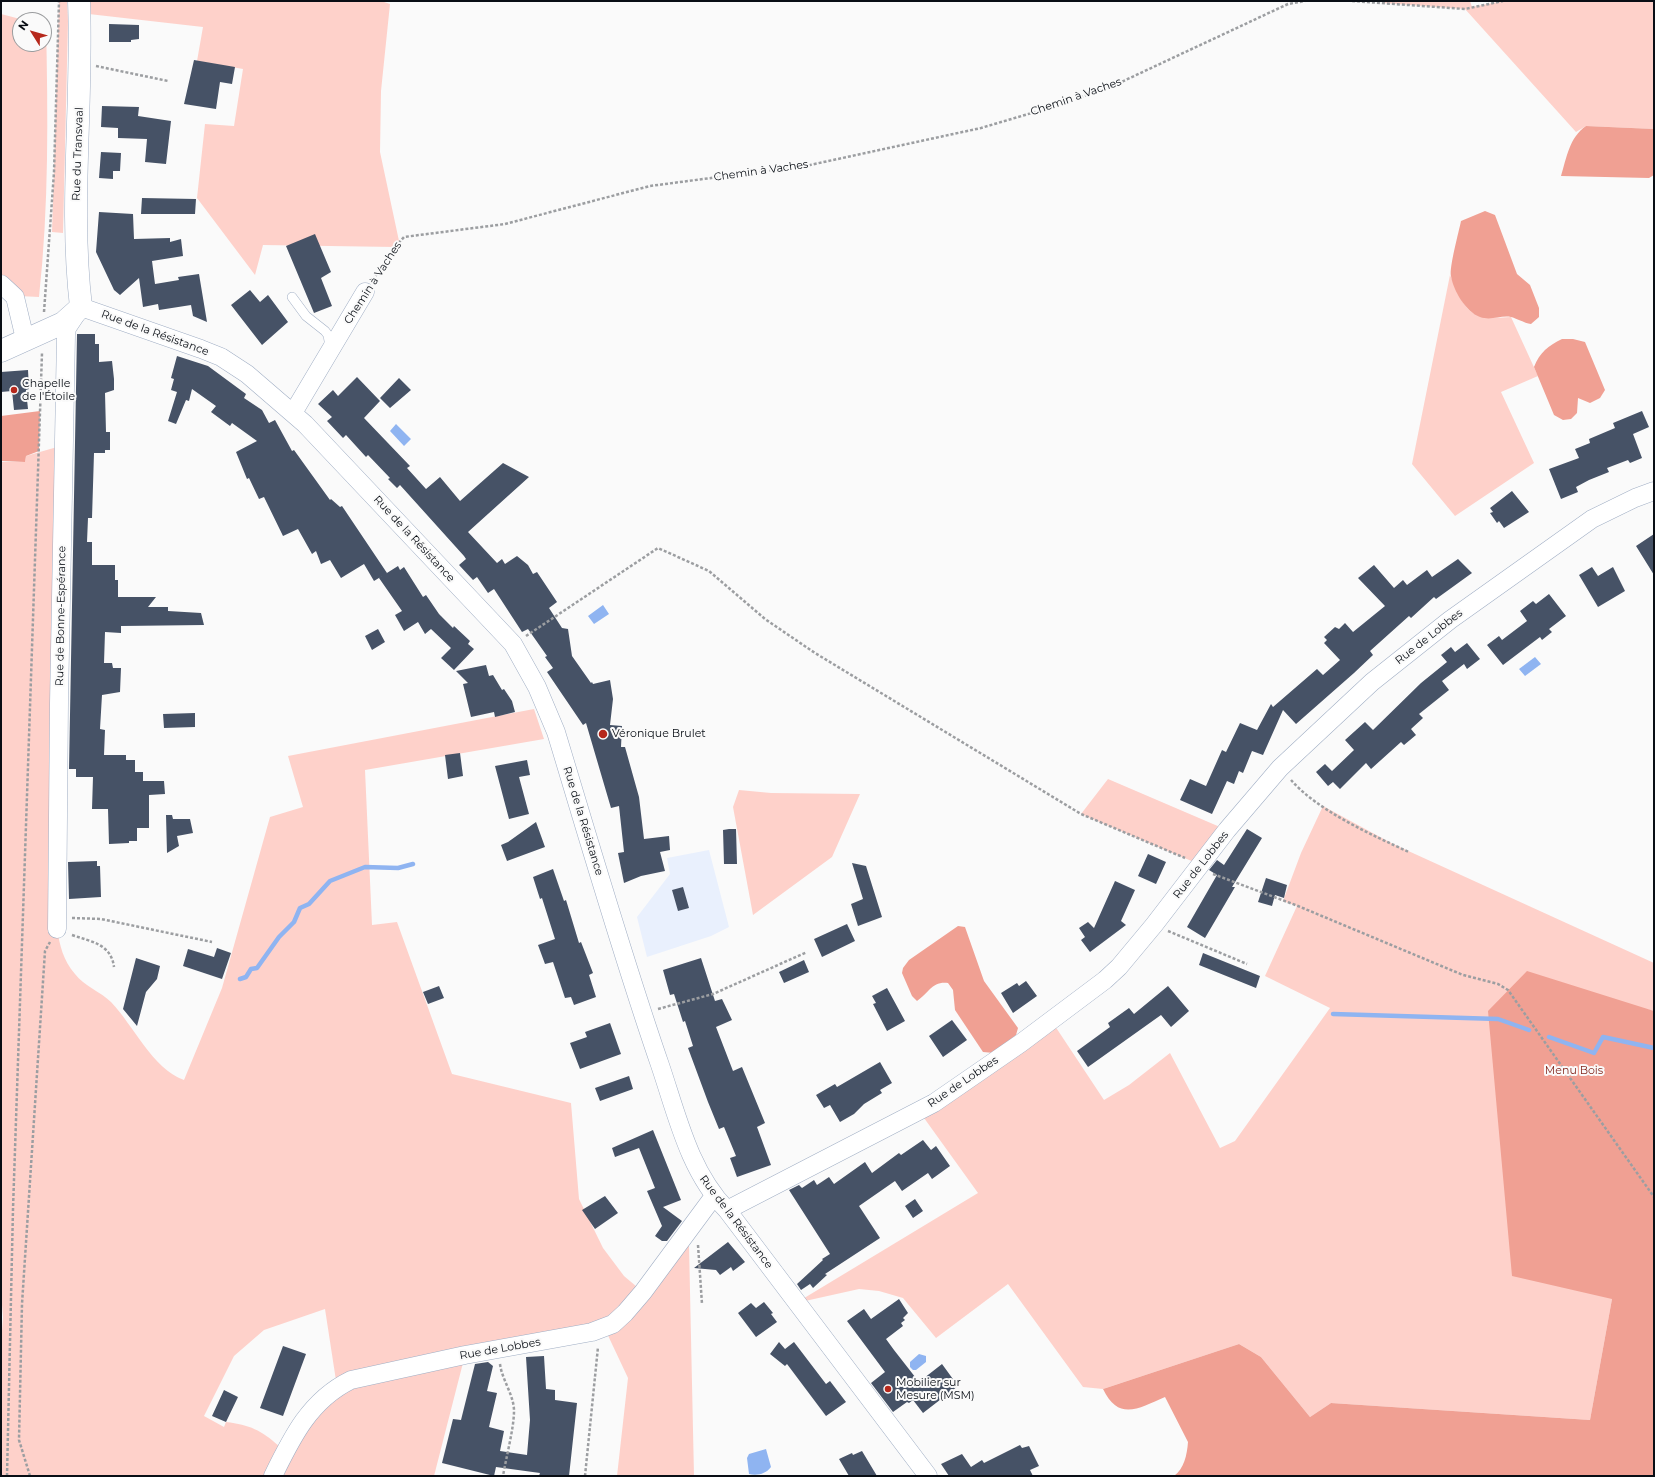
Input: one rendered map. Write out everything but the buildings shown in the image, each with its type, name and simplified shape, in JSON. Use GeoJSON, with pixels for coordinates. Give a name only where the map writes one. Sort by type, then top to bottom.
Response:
{"type":"FeatureCollection","features":[{"type":"Feature","properties":{"kind":"street","name":"Rue du Transvaal"},"geometry":{"type":"LineString","coordinates":[[79,1],[80,62],[76,264],[81,307]]}},
{"type":"Feature","properties":{"kind":"street"},"geometry":{"type":"LineString","coordinates":[[1,284],[15,297],[34,335]]}},
{"type":"Feature","properties":{"kind":"street","name":"Chemin à Vaches"},"geometry":{"type":"LineString","coordinates":[[293,413],[366,292]]}},
{"type":"Feature","properties":{"kind":"street"},"geometry":{"type":"LineString","coordinates":[[1,351],[63,323],[81,307]]}},
{"type":"Feature","properties":{"kind":"street","name":"Rue de la Résistance"},"geometry":{"type":"LineString","coordinates":[[81,307],[190,344],[221,357],[247,374],[293,413],[514,644],[537,687],[556,732],[642,1014],[687,1145],[697,1168],[714,1196],[727,1210],[928,1476]]}},
{"type":"Feature","properties":{"kind":"street","name":"Rue de Bonne-Espérance"},"geometry":{"type":"LineString","coordinates":[[58,923],[59,703],[66,335],[67,328],[81,307]]}},
{"type":"Feature","properties":{"kind":"street","name":"Rue de Lobbes"},"geometry":{"type":"LineString","coordinates":[[727,1210],[934,1103],[1021,1042],[1105,980],[1119,967],[1154,925],[1227,830],[1280,768],[1372,682],[1450,620],[1592,519],[1635,498],[1654,491]]}},
{"type":"Feature","properties":{"kind":"street","name":"Rue de Lobbes"},"geometry":{"type":"LineString","coordinates":[[273,1476],[301,1424],[322,1398],[350,1380],[497,1349],[592,1332],[613,1324],[625,1313],[714,1196]]}},
{"type":"Feature","properties":{"kind":"lane"},"geometry":{"type":"LineString","coordinates":[[292,297],[306,316],[328,335],[331,350]]}},
{"type":"Feature","properties":{"kind":"path"},"geometry":{"type":"LineString","coordinates":[[6,1476],[34,335],[54,172],[59,1]]}},
{"type":"Feature","properties":{"kind":"path","name":"Chemin à Vaches"},"geometry":{"type":"LineString","coordinates":[[366,292],[395,247],[404,236],[505,224],[650,186],[810,165],[981,128],[1062,104],[1117,84],[1288,4],[1304,1]]}},
{"type":"Feature","properties":{"kind":"path"},"geometry":{"type":"LineString","coordinates":[[1352,1],[1465,9],[1503,1]]}},
{"type":"Feature","properties":{"kind":"path"},"geometry":{"type":"LineString","coordinates":[[80,62],[168,81]]}},
{"type":"Feature","properties":{"kind":"path"},"geometry":{"type":"LineString","coordinates":[[514,644],[658,548],[709,571],[765,619],[815,653],[1081,814],[1201,865],[1209,873],[1298,906],[1463,976],[1498,984],[1508,990],[1654,1197]]}},
{"type":"Feature","properties":{"kind":"path"},"geometry":{"type":"LineString","coordinates":[[1280,768],[1302,792],[1315,801],[1410,852]]}},
{"type":"Feature","properties":{"kind":"path"},"geometry":{"type":"LineString","coordinates":[[58,923],[101,919],[212,942]]}},
{"type":"Feature","properties":{"kind":"path"},"geometry":{"type":"LineString","coordinates":[[58,923],[107,949],[113,959],[114,967]]}},
{"type":"Feature","properties":{"kind":"path"},"geometry":{"type":"LineString","coordinates":[[30,1476],[19,1440],[22,1304],[46,951],[58,923]]}},
{"type":"Feature","properties":{"kind":"path"},"geometry":{"type":"LineString","coordinates":[[1154,925],[1247,964]]}},
{"type":"Feature","properties":{"kind":"path"},"geometry":{"type":"LineString","coordinates":[[642,1014],[713,994],[807,952]]}},
{"type":"Feature","properties":{"kind":"path"},"geometry":{"type":"LineString","coordinates":[[696,1221],[702,1304]]}},
{"type":"Feature","properties":{"kind":"path"},"geometry":{"type":"LineString","coordinates":[[585,1476],[591,1400],[598,1354],[596,1338],[592,1332]]}},
{"type":"Feature","properties":{"kind":"path"},"geometry":{"type":"LineString","coordinates":[[497,1349],[501,1373],[512,1400],[514,1411],[503,1476]]}},
{"type":"Feature","properties":{"kind":"shaded area"},"geometry":{"type":"Polygon","coordinates":[[[709,850],[729,927],[711,936],[647,957],[637,917],[670,874],[667,858],[709,850]]]}},
{"type":"Feature","properties":{"kind":"green space"},"geometry":{"type":"Polygon","coordinates":[[[59,1],[67,1],[68,21],[63,233],[52,232],[59,1]]]}},
{"type":"Feature","properties":{"kind":"green space"},"geometry":{"type":"Polygon","coordinates":[[[79,1],[381,1],[390,4],[381,91],[380,152],[399,241],[395,247],[263,245],[255,275],[197,198],[205,124],[234,126],[243,69],[197,61],[203,27],[80,13],[79,1]]]}},
{"type":"Feature","properties":{"kind":"green space"},"geometry":{"type":"Polygon","coordinates":[[[1383,1],[1470,1],[1472,7],[1503,1],[1654,1],[1654,129],[1586,126],[1576,132],[1465,9],[1383,3],[1383,1]]]}},
{"type":"Feature","properties":{"kind":"green space"},"geometry":{"type":"Polygon","coordinates":[[[1,14],[12,17],[12,52],[46,52],[47,127],[45,229],[39,297],[19,296],[1,278],[1,14]]]}},
{"type":"Feature","properties":{"kind":"green space"},"geometry":{"type":"Polygon","coordinates":[[[1586,126],[1654,129],[1654,175],[1649,178],[1561,176],[1572,142],[1580,131],[1586,126]]]}},
{"type":"Feature","properties":{"kind":"green space"},"geometry":{"type":"Polygon","coordinates":[[[1485,211],[1495,215],[1517,274],[1530,285],[1539,308],[1539,317],[1531,324],[1511,317],[1480,317],[1465,306],[1454,288],[1451,272],[1461,221],[1485,211]]]}},
{"type":"Feature","properties":{"kind":"green space"},"geometry":{"type":"Polygon","coordinates":[[[1450,275],[1460,297],[1470,311],[1477,315],[1486,317],[1511,317],[1538,376],[1501,392],[1534,463],[1455,516],[1412,464],[1450,275]]]}},
{"type":"Feature","properties":{"kind":"green space"},"geometry":{"type":"Polygon","coordinates":[[[1562,339],[1573,339],[1585,342],[1605,390],[1600,398],[1590,403],[1578,398],[1577,413],[1571,419],[1563,420],[1554,415],[1534,367],[1539,357],[1545,350],[1562,339]]]}},
{"type":"Feature","properties":{"kind":"green space"},"geometry":{"type":"Polygon","coordinates":[[[40,411],[39,451],[26,456],[25,462],[1,461],[1,416],[40,411]]]}},
{"type":"Feature","properties":{"kind":"green space"},"geometry":{"type":"Polygon","coordinates":[[[64,445],[57,929],[61,947],[71,969],[79,978],[111,1002],[144,1046],[162,1066],[184,1080],[222,988],[270,817],[303,807],[288,756],[534,709],[544,739],[365,770],[372,925],[397,922],[452,1074],[571,1103],[579,1199],[603,1248],[624,1276],[643,1292],[689,1245],[694,1476],[617,1476],[628,1378],[604,1327],[465,1355],[434,1476],[1,1476],[1,1344],[3,1317],[1,1293],[1,462],[25,462],[26,456],[64,445]],[[325,1309],[264,1330],[234,1356],[204,1416],[224,1427],[226,1422],[255,1429],[279,1446],[337,1387],[325,1309]]]}},
{"type":"Feature","properties":{"kind":"green space"},"geometry":{"type":"Polygon","coordinates":[[[1108,779],[1227,830],[1201,865],[1081,814],[1108,779]]]}},
{"type":"Feature","properties":{"kind":"green space"},"geometry":{"type":"Polygon","coordinates":[[[739,790],[771,793],[860,794],[832,857],[753,915],[733,807],[739,790]]]}},
{"type":"Feature","properties":{"kind":"green space"},"geometry":{"type":"Polygon","coordinates":[[[1323,806],[1393,844],[1654,963],[1654,1011],[1637,1007],[1612,1299],[1590,1420],[1331,1403],[1310,1417],[1261,1357],[1239,1344],[1103,1389],[1083,1387],[1008,1284],[936,1338],[903,1298],[879,1291],[859,1289],[796,1303],[978,1193],[919,1111],[1051,1020],[1104,1100],[1129,1085],[1170,1053],[1220,1148],[1235,1141],[1330,1008],[1265,976],[1297,906],[1283,901],[1301,853],[1323,806]]]}},
{"type":"Feature","properties":{"kind":"green space"},"geometry":{"type":"Polygon","coordinates":[[[958,926],[965,927],[984,981],[1018,1028],[1016,1035],[994,1053],[983,1052],[955,1010],[953,990],[948,983],[934,986],[917,1001],[912,996],[902,973],[903,968],[909,960],[958,926]]]}},
{"type":"Feature","properties":{"kind":"green space","name":"Menu Bois"},"geometry":{"type":"Polygon","coordinates":[[[1527,971],[1654,1011],[1654,1476],[1174,1476],[1180,1470],[1184,1461],[1188,1442],[1165,1397],[1147,1405],[1130,1410],[1116,1406],[1109,1399],[1103,1389],[1239,1344],[1261,1357],[1310,1417],[1331,1403],[1590,1420],[1612,1299],[1512,1276],[1488,1011],[1527,971]]]}},
{"type":"Feature","properties":{"kind":"water"},"geometry":{"type":"Polygon","coordinates":[[[396,424],[411,439],[404,446],[390,431],[396,424]]]}},
{"type":"Feature","properties":{"kind":"water"},"geometry":{"type":"Polygon","coordinates":[[[603,605],[609,614],[594,624],[588,616],[603,605]]]}},
{"type":"Feature","properties":{"kind":"water"},"geometry":{"type":"Polygon","coordinates":[[[1535,657],[1541,664],[1525,676],[1519,669],[1535,657]]]}},
{"type":"Feature","properties":{"kind":"water"},"geometry":{"type":"Polygon","coordinates":[[[919,1354],[926,1356],[926,1362],[916,1370],[913,1370],[910,1367],[910,1362],[919,1354]]]}},
{"type":"Feature","properties":{"kind":"water"},"geometry":{"type":"Polygon","coordinates":[[[766,1449],[771,1467],[761,1474],[749,1474],[747,1458],[749,1454],[766,1449]]]}},
{"type":"Feature","properties":{"kind":"waterway"},"geometry":{"type":"LineString","coordinates":[[240,979],[246,977],[251,969],[257,968],[279,937],[294,922],[300,908],[309,904],[330,881],[365,867],[398,868],[413,864]]}},
{"type":"Feature","properties":{"kind":"waterway"},"geometry":{"type":"LineString","coordinates":[[1333,1014],[1498,1019],[1529,1030]]}},
{"type":"Feature","properties":{"kind":"waterway"},"geometry":{"type":"LineString","coordinates":[[1549,1037],[1594,1053],[1603,1037],[1654,1048]]}},
{"type":"Feature","properties":{"kind":"place","name":"Chapelle de l'Étoile"},"geometry":{"type":"Point","coordinates":[14,390]}},
{"type":"Feature","properties":{"kind":"place","name":"Véronique Brulet"},"geometry":{"type":"Point","coordinates":[603,734]}},
{"type":"Feature","properties":{"kind":"place","name":"Mobilier sur Mesure (MSM)"},"geometry":{"type":"Point","coordinates":[888,1389]}}]}
